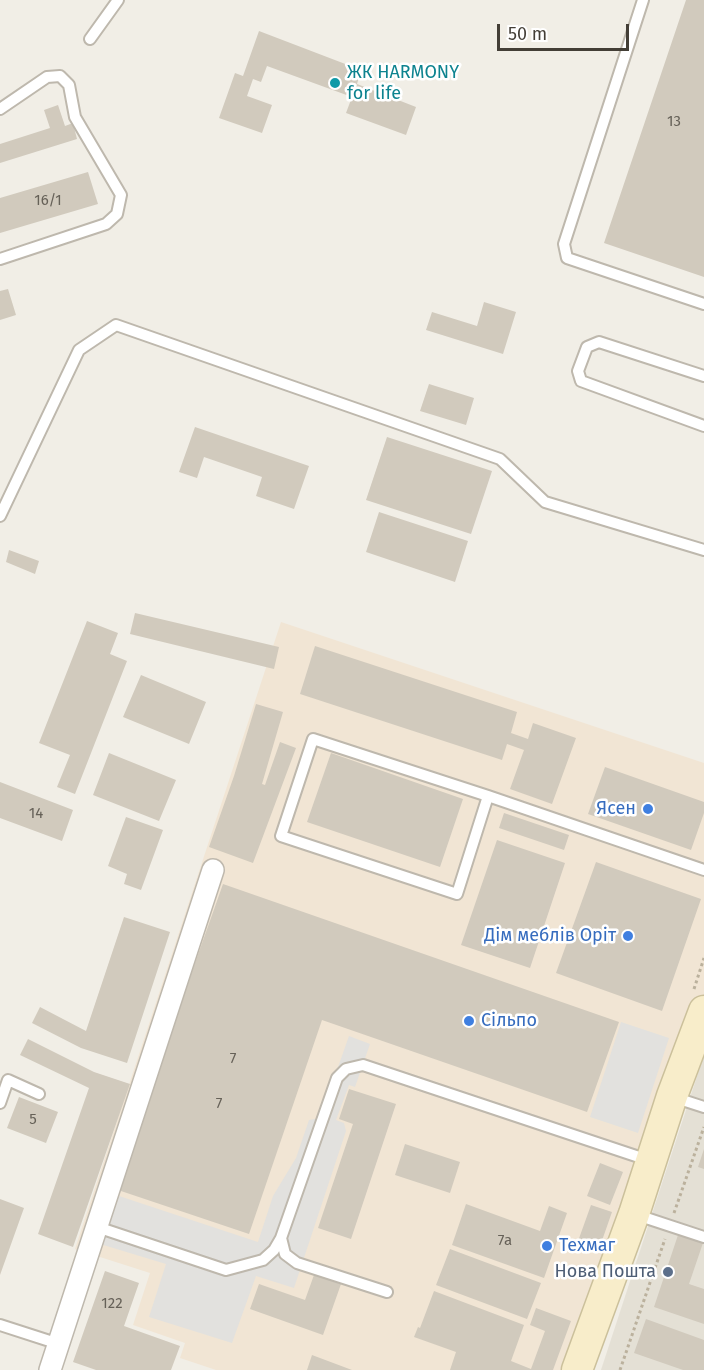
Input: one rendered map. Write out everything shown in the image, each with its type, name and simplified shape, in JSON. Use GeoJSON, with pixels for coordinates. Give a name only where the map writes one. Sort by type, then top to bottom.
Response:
{"type":"FeatureCollection","features":[{"type":"Feature","properties":{"kind":"main road"},"geometry":{"type":"LineString","coordinates":[[577,1370],[634,1214],[672,1096],[704,1011]]}},
{"type":"Feature","properties":{"kind":"street"},"geometry":{"type":"LineString","coordinates":[[50,1370],[213,870]]}},
{"type":"Feature","properties":{"kind":"lane"},"geometry":{"type":"LineString","coordinates":[[90,39],[118,0]]}},
{"type":"Feature","properties":{"kind":"lane"},"geometry":{"type":"LineString","coordinates":[[643,0],[564,244],[567,258],[704,304]]}},
{"type":"Feature","properties":{"kind":"lane"},"geometry":{"type":"LineString","coordinates":[[0,109],[47,77],[60,76],[69,85],[75,117],[121,195],[117,214],[106,224],[0,259]]}},
{"type":"Feature","properties":{"kind":"lane"},"geometry":{"type":"LineString","coordinates":[[0,516],[79,350],[116,325],[501,459],[545,502],[704,550]]}},
{"type":"Feature","properties":{"kind":"lane"},"geometry":{"type":"LineString","coordinates":[[704,376],[598,342],[587,347],[578,371],[581,381],[704,426]]}},
{"type":"Feature","properties":{"kind":"lane"},"geometry":{"type":"LineString","coordinates":[[488,796],[457,894],[281,836],[314,739],[488,796],[704,870]]}},
{"type":"Feature","properties":{"kind":"lane"},"geometry":{"type":"LineString","coordinates":[[97,1227],[226,1270],[263,1260],[274,1250],[281,1238],[337,1078],[346,1069],[363,1065],[652,1161]]}},
{"type":"Feature","properties":{"kind":"lane"},"geometry":{"type":"LineString","coordinates":[[0,1103],[8,1080],[39,1094]]}},
{"type":"Feature","properties":{"kind":"lane"},"geometry":{"type":"LineString","coordinates":[[672,1096],[704,1107]]}},
{"type":"Feature","properties":{"kind":"lane"},"geometry":{"type":"LineString","coordinates":[[634,1214],[704,1237]]}},
{"type":"Feature","properties":{"kind":"lane"},"geometry":{"type":"LineString","coordinates":[[281,1238],[285,1254],[297,1263],[387,1292]]}},
{"type":"Feature","properties":{"kind":"lane"},"geometry":{"type":"LineString","coordinates":[[0,1325],[60,1341]]}},
{"type":"Feature","properties":{"kind":"path"},"geometry":{"type":"LineString","coordinates":[[620,1370],[704,1127]]}},
{"type":"Feature","properties":{"kind":"shaded area"},"geometry":{"type":"Polygon","coordinates":[[[281,622],[704,763],[704,1011],[577,1370],[216,1370],[180,1358],[185,1343],[133,1325],[150,1273],[75,1249],[281,622]]]}},
{"type":"Feature","properties":{"kind":"shaded area"},"geometry":{"type":"Polygon","coordinates":[[[621,1022],[669,1038],[638,1133],[590,1117],[621,1022]]]}},
{"type":"Feature","properties":{"kind":"shaded area"},"geometry":{"type":"Polygon","coordinates":[[[349,1036],[370,1044],[355,1087],[349,1085],[336,1120],[344,1123],[346,1131],[294,1288],[256,1276],[232,1343],[149,1317],[166,1264],[100,1244],[116,1195],[258,1242],[273,1196],[296,1158],[309,1120],[320,1118],[349,1036]]]}},
{"type":"Feature","properties":{"kind":"shaded area"},"geometry":{"type":"Polygon","coordinates":[[[704,1055],[704,1370],[601,1370],[704,1055]]]}},
{"type":"Feature","properties":{"kind":"building"},"geometry":{"type":"Polygon","coordinates":[[[686,0],[704,0],[704,277],[604,243],[686,0]]]}},
{"type":"Feature","properties":{"kind":"building","name":"ЖК HARMONY for life"},"geometry":{"type":"Polygon","coordinates":[[[259,31],[361,70],[357,84],[416,107],[406,135],[346,113],[352,97],[267,66],[261,82],[253,79],[247,96],[272,105],[262,133],[219,118],[235,73],[243,76],[259,31]]]}},
{"type":"Feature","properties":{"kind":"building"},"geometry":{"type":"Polygon","coordinates":[[[58,105],[65,126],[73,123],[77,139],[0,163],[0,144],[50,128],[44,110],[58,105]]]}},
{"type":"Feature","properties":{"kind":"building"},"geometry":{"type":"Polygon","coordinates":[[[88,172],[98,204],[0,233],[0,198],[88,172]]]}},
{"type":"Feature","properties":{"kind":"building"},"geometry":{"type":"Polygon","coordinates":[[[8,289],[16,315],[0,320],[0,291],[8,289]]]}},
{"type":"Feature","properties":{"kind":"building"},"geometry":{"type":"Polygon","coordinates":[[[484,302],[516,312],[503,354],[426,330],[432,312],[477,326],[484,302]]]}},
{"type":"Feature","properties":{"kind":"building"},"geometry":{"type":"Polygon","coordinates":[[[429,384],[474,398],[466,425],[420,411],[429,384]]]}},
{"type":"Feature","properties":{"kind":"building"},"geometry":{"type":"Polygon","coordinates":[[[195,427],[309,466],[294,509],[256,496],[262,477],[204,457],[197,478],[179,472],[195,427]]]}},
{"type":"Feature","properties":{"kind":"building"},"geometry":{"type":"Polygon","coordinates":[[[387,437],[492,471],[471,534],[366,500],[387,437]]]}},
{"type":"Feature","properties":{"kind":"building"},"geometry":{"type":"Polygon","coordinates":[[[379,512],[468,541],[455,582],[366,552],[379,512]]]}},
{"type":"Feature","properties":{"kind":"building"},"geometry":{"type":"Polygon","coordinates":[[[9,550],[39,561],[35,574],[6,562],[9,550]]]}},
{"type":"Feature","properties":{"kind":"building"},"geometry":{"type":"Polygon","coordinates":[[[135,613],[279,647],[274,669],[130,634],[135,613]]]}},
{"type":"Feature","properties":{"kind":"building"},"geometry":{"type":"Polygon","coordinates":[[[87,621],[118,633],[110,654],[127,661],[75,794],[57,787],[70,755],[39,743],[87,621]]]}},
{"type":"Feature","properties":{"kind":"building"},"geometry":{"type":"Polygon","coordinates":[[[315,646],[517,712],[511,733],[528,739],[533,723],[576,738],[552,804],[510,789],[524,750],[507,744],[502,760],[300,694],[315,646]]]}},
{"type":"Feature","properties":{"kind":"building"},"geometry":{"type":"Polygon","coordinates":[[[141,675],[206,702],[189,744],[123,717],[141,675]]]}},
{"type":"Feature","properties":{"kind":"building"},"geometry":{"type":"Polygon","coordinates":[[[256,704],[283,712],[262,784],[265,785],[280,742],[296,748],[253,863],[209,847],[256,704]]]}},
{"type":"Feature","properties":{"kind":"building"},"geometry":{"type":"Polygon","coordinates":[[[109,753],[176,780],[159,821],[93,795],[109,753]]]}},
{"type":"Feature","properties":{"kind":"building"},"geometry":{"type":"Polygon","coordinates":[[[331,753],[463,799],[440,867],[307,822],[331,753]]]}},
{"type":"Feature","properties":{"kind":"building"},"geometry":{"type":"Polygon","coordinates":[[[605,767],[704,802],[704,813],[691,850],[588,814],[605,767]]]}},
{"type":"Feature","properties":{"kind":"building"},"geometry":{"type":"Polygon","coordinates":[[[0,782],[73,810],[62,841],[0,818],[0,782]]]}},
{"type":"Feature","properties":{"kind":"building"},"geometry":{"type":"Polygon","coordinates":[[[504,813],[569,835],[564,850],[499,828],[504,813]]]}},
{"type":"Feature","properties":{"kind":"building"},"geometry":{"type":"Polygon","coordinates":[[[126,817],[163,830],[141,890],[124,884],[127,874],[108,866],[126,817]]]}},
{"type":"Feature","properties":{"kind":"building"},"geometry":{"type":"Polygon","coordinates":[[[497,840],[565,863],[530,968],[461,945],[497,840]]]}},
{"type":"Feature","properties":{"kind":"building"},"geometry":{"type":"Polygon","coordinates":[[[596,862],[701,899],[662,1011],[556,973],[596,862]]]}},
{"type":"Feature","properties":{"kind":"building"},"geometry":{"type":"Polygon","coordinates":[[[223,884],[619,1022],[587,1112],[322,1020],[249,1234],[115,1189],[223,884]]]}},
{"type":"Feature","properties":{"kind":"building"},"geometry":{"type":"Polygon","coordinates":[[[124,917],[170,932],[127,1063],[81,1048],[32,1023],[40,1007],[86,1031],[124,917]]]}},
{"type":"Feature","properties":{"kind":"building"},"geometry":{"type":"Polygon","coordinates":[[[28,1039],[94,1072],[130,1084],[73,1247],[38,1234],[89,1088],[20,1055],[28,1039]]]}},
{"type":"Feature","properties":{"kind":"building"},"geometry":{"type":"Polygon","coordinates":[[[349,1089],[396,1104],[351,1239],[318,1228],[353,1124],[339,1119],[349,1089]]]}},
{"type":"Feature","properties":{"kind":"building"},"geometry":{"type":"Polygon","coordinates":[[[19,1097],[58,1112],[46,1143],[7,1128],[19,1097]]]}},
{"type":"Feature","properties":{"kind":"building"},"geometry":{"type":"Polygon","coordinates":[[[405,1144],[460,1162],[450,1193],[395,1175],[405,1144]]]}},
{"type":"Feature","properties":{"kind":"building"},"geometry":{"type":"Polygon","coordinates":[[[704,1149],[704,1169],[698,1167],[704,1149]]]}},
{"type":"Feature","properties":{"kind":"building"},"geometry":{"type":"Polygon","coordinates":[[[600,1163],[623,1172],[610,1205],[587,1196],[600,1163]]]}},
{"type":"Feature","properties":{"kind":"building"},"geometry":{"type":"Polygon","coordinates":[[[0,1199],[24,1208],[0,1275],[0,1199]]]}},
{"type":"Feature","properties":{"kind":"building"},"geometry":{"type":"Polygon","coordinates":[[[466,1204],[540,1231],[549,1206],[567,1213],[544,1278],[452,1245],[466,1204]]]}},
{"type":"Feature","properties":{"kind":"building"},"geometry":{"type":"Polygon","coordinates":[[[591,1205],[612,1212],[598,1252],[577,1244],[591,1205]]]}},
{"type":"Feature","properties":{"kind":"building"},"geometry":{"type":"Polygon","coordinates":[[[679,1232],[704,1240],[689,1284],[704,1289],[704,1324],[654,1307],[679,1232]]]}},
{"type":"Feature","properties":{"kind":"building"},"geometry":{"type":"Polygon","coordinates":[[[450,1249],[541,1283],[527,1319],[436,1285],[450,1249]]]}},
{"type":"Feature","properties":{"kind":"building"},"geometry":{"type":"Polygon","coordinates":[[[105,1271],[139,1283],[124,1326],[180,1346],[171,1370],[96,1370],[73,1362],[105,1271]]]}},
{"type":"Feature","properties":{"kind":"building"},"geometry":{"type":"Polygon","coordinates":[[[314,1275],[341,1284],[323,1335],[250,1309],[259,1284],[305,1300],[314,1275]]]}},
{"type":"Feature","properties":{"kind":"building"},"geometry":{"type":"Polygon","coordinates":[[[434,1291],[524,1325],[511,1361],[531,1369],[545,1331],[530,1325],[536,1308],[571,1321],[553,1370],[450,1370],[456,1352],[414,1337],[418,1327],[420,1328],[434,1291]]]}},
{"type":"Feature","properties":{"kind":"building"},"geometry":{"type":"Polygon","coordinates":[[[646,1319],[704,1340],[704,1370],[683,1370],[634,1353],[646,1319]]]}},
{"type":"Feature","properties":{"kind":"building"},"geometry":{"type":"Polygon","coordinates":[[[312,1355],[352,1370],[307,1370],[312,1355]]]}},
{"type":"Feature","properties":{"kind":"place","name":"ЖК HARMONY for life"},"geometry":{"type":"Point","coordinates":[335,83]}},
{"type":"Feature","properties":{"kind":"place","name":"Ясен"},"geometry":{"type":"Point","coordinates":[648,809]}},
{"type":"Feature","properties":{"kind":"place","name":"Дім меблів Оріт"},"geometry":{"type":"Point","coordinates":[628,936]}},
{"type":"Feature","properties":{"kind":"place","name":"Сільпо"},"geometry":{"type":"Point","coordinates":[469,1021]}},
{"type":"Feature","properties":{"kind":"place","name":"Техмаг"},"geometry":{"type":"Point","coordinates":[547,1246]}},
{"type":"Feature","properties":{"kind":"place","name":"Нова Пошта"},"geometry":{"type":"Point","coordinates":[668,1272]}}]}
